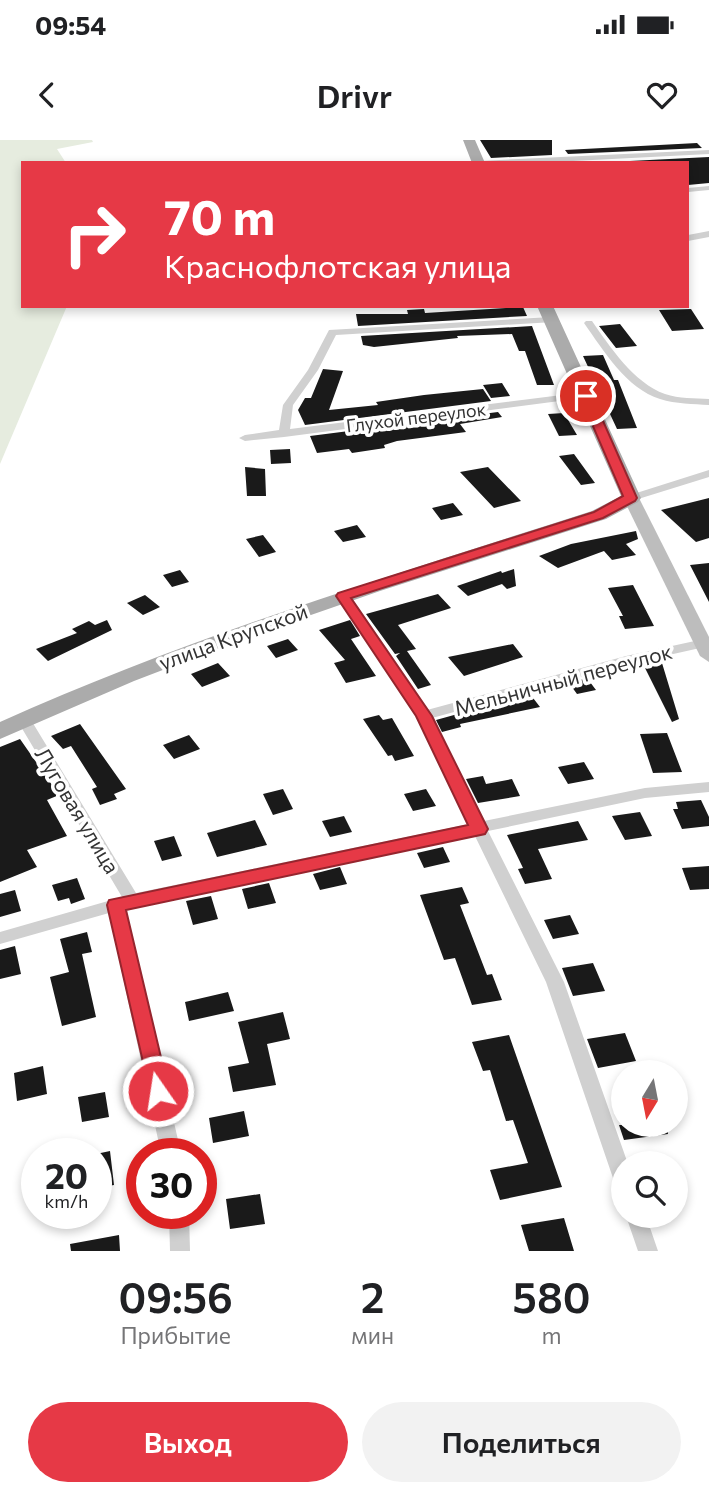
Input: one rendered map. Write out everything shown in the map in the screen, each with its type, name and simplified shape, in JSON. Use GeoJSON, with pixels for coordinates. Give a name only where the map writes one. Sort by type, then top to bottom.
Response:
{"type":"FeatureCollection","features":[{"type":"Feature","properties":{"kind":"main road"},"geometry":{"type":"LineString","coordinates":[[469,140],[478,161]]}},
{"type":"Feature","properties":{"kind":"main road"},"geometry":{"type":"LineString","coordinates":[[548,313],[631,498]]}},
{"type":"Feature","properties":{"kind":"main road","name":"улица Крупской"},"geometry":{"type":"LineString","coordinates":[[0,731],[138,671],[343,596],[598,515],[631,498]]}},
{"type":"Feature","properties":{"kind":"street"},"geometry":{"type":"LineString","coordinates":[[521,161],[709,152]]}},
{"type":"Feature","properties":{"kind":"street"},"geometry":{"type":"LineString","coordinates":[[689,190],[709,188]]}},
{"type":"Feature","properties":{"kind":"street"},"geometry":{"type":"LineString","coordinates":[[689,238],[709,234]]}},
{"type":"Feature","properties":{"kind":"street"},"geometry":{"type":"LineString","coordinates":[[284,433],[288,405],[313,370],[332,332],[548,313]]}},
{"type":"Feature","properties":{"kind":"street"},"geometry":{"type":"LineString","coordinates":[[589,323],[602,343],[642,384],[656,394],[673,399],[709,402]]}},
{"type":"Feature","properties":{"kind":"street","name":"Глухой переулок"},"geometry":{"type":"LineString","coordinates":[[245,438],[586,396]]}},
{"type":"Feature","properties":{"kind":"street","name":"улица Крупской"},"geometry":{"type":"LineString","coordinates":[[631,498],[709,473]]}},
{"type":"Feature","properties":{"kind":"street"},"geometry":{"type":"LineString","coordinates":[[631,498],[706,650]]}},
{"type":"Feature","properties":{"kind":"street"},"geometry":{"type":"LineString","coordinates":[[343,596],[424,716],[555,982],[614,1151]]}},
{"type":"Feature","properties":{"kind":"street","name":"Мельничный переулок"},"geometry":{"type":"LineString","coordinates":[[424,716],[631,659],[706,650]]}},
{"type":"Feature","properties":{"kind":"street","name":"Луговая улица"},"geometry":{"type":"LineString","coordinates":[[24,720],[124,903],[168,1138]]}},
{"type":"Feature","properties":{"kind":"street"},"geometry":{"type":"LineString","coordinates":[[0,938],[124,903],[645,793],[709,787]]}},
{"type":"Feature","properties":{"kind":"street"},"geometry":{"type":"LineString","coordinates":[[640,1228],[648,1251]]}},
{"type":"Feature","properties":{"kind":"street"},"geometry":{"type":"LineString","coordinates":[[179,1229],[180,1251]]}},
{"type":"Feature","properties":{"kind":"shaded area"},"geometry":{"type":"Polygon","coordinates":[[[0,140],[92,140],[93,142],[57,149],[65,161],[21,161],[21,308],[66,308],[0,464],[0,140]]]}},
{"type":"Feature","properties":{"kind":"building"},"geometry":{"type":"Polygon","coordinates":[[[480,140],[552,140],[552,155],[491,158],[480,140]]]}},
{"type":"Feature","properties":{"kind":"building"},"geometry":{"type":"Polygon","coordinates":[[[697,143],[702,148],[568,154],[565,150],[697,143]]]}},
{"type":"Feature","properties":{"kind":"building"},"geometry":{"type":"Polygon","coordinates":[[[709,157],[709,183],[689,185],[689,161],[630,161],[709,157]]]}},
{"type":"Feature","properties":{"kind":"building"},"geometry":{"type":"Polygon","coordinates":[[[523,308],[527,316],[358,326],[356,314],[408,314],[407,310],[424,309],[425,313],[523,308]]]}},
{"type":"Feature","properties":{"kind":"building"},"geometry":{"type":"Polygon","coordinates":[[[691,309],[704,329],[672,331],[659,310],[691,309]]]}},
{"type":"Feature","properties":{"kind":"building"},"geometry":{"type":"Polygon","coordinates":[[[620,324],[637,346],[616,348],[599,326],[620,324]]]}},
{"type":"Feature","properties":{"kind":"building"},"geometry":{"type":"Polygon","coordinates":[[[532,326],[554,385],[537,385],[525,351],[519,351],[512,334],[457,336],[458,338],[374,347],[363,345],[361,336],[532,326]]]}},
{"type":"Feature","properties":{"kind":"building"},"geometry":{"type":"Polygon","coordinates":[[[603,355],[614,380],[618,380],[637,428],[617,429],[583,356],[603,355]]]}},
{"type":"Feature","properties":{"kind":"building"},"geometry":{"type":"Polygon","coordinates":[[[323,369],[343,371],[329,410],[483,389],[491,401],[305,425],[298,410],[305,398],[311,398],[323,369]]]}},
{"type":"Feature","properties":{"kind":"building"},"geometry":{"type":"Polygon","coordinates":[[[502,383],[510,396],[491,398],[483,385],[502,383]]]}},
{"type":"Feature","properties":{"kind":"building"},"geometry":{"type":"Polygon","coordinates":[[[498,412],[502,417],[460,424],[466,432],[397,441],[384,445],[385,448],[352,453],[349,449],[317,453],[310,436],[498,412]]]}},
{"type":"Feature","properties":{"kind":"building"},"geometry":{"type":"Polygon","coordinates":[[[564,413],[577,435],[559,436],[548,414],[564,413]]]}},
{"type":"Feature","properties":{"kind":"building"},"geometry":{"type":"Polygon","coordinates":[[[290,449],[291,463],[271,464],[270,450],[290,449]]]}},
{"type":"Feature","properties":{"kind":"building"},"geometry":{"type":"Polygon","coordinates":[[[574,454],[595,483],[581,485],[559,456],[574,454]]]}},
{"type":"Feature","properties":{"kind":"building"},"geometry":{"type":"Polygon","coordinates":[[[245,467],[265,469],[266,496],[247,496],[245,467]]]}},
{"type":"Feature","properties":{"kind":"building"},"geometry":{"type":"Polygon","coordinates":[[[488,467],[521,501],[494,508],[460,472],[488,467]]]}},
{"type":"Feature","properties":{"kind":"building"},"geometry":{"type":"Polygon","coordinates":[[[709,498],[709,538],[696,542],[661,510],[709,498]]]}},
{"type":"Feature","properties":{"kind":"building"},"geometry":{"type":"Polygon","coordinates":[[[453,503],[463,515],[441,520],[432,508],[453,503]]]}},
{"type":"Feature","properties":{"kind":"building"},"geometry":{"type":"Polygon","coordinates":[[[357,525],[366,537],[343,542],[334,531],[357,525]]]}},
{"type":"Feature","properties":{"kind":"building"},"geometry":{"type":"Polygon","coordinates":[[[636,531],[638,539],[626,544],[636,555],[612,560],[604,551],[558,568],[539,556],[571,544],[636,531]]]}},
{"type":"Feature","properties":{"kind":"building"},"geometry":{"type":"Polygon","coordinates":[[[263,535],[276,552],[259,557],[246,539],[263,535]]]}},
{"type":"Feature","properties":{"kind":"building"},"geometry":{"type":"Polygon","coordinates":[[[709,563],[709,602],[690,565],[709,563]]]}},
{"type":"Feature","properties":{"kind":"building"},"geometry":{"type":"Polygon","coordinates":[[[514,569],[516,586],[507,589],[502,584],[468,596],[457,586],[501,571],[502,573],[514,569]]]}},
{"type":"Feature","properties":{"kind":"building"},"geometry":{"type":"Polygon","coordinates":[[[180,570],[189,582],[172,587],[163,575],[180,570]]]}},
{"type":"Feature","properties":{"kind":"building"},"geometry":{"type":"Polygon","coordinates":[[[633,585],[654,626],[625,629],[619,616],[623,616],[608,588],[633,585]]]}},
{"type":"Feature","properties":{"kind":"building"},"geometry":{"type":"Polygon","coordinates":[[[438,594],[451,608],[398,625],[416,649],[407,651],[431,685],[418,689],[396,656],[400,653],[395,654],[366,614],[438,594]]]}},
{"type":"Feature","properties":{"kind":"building"},"geometry":{"type":"Polygon","coordinates":[[[145,595],[160,607],[143,615],[127,603],[145,595]]]}},
{"type":"Feature","properties":{"kind":"building"},"geometry":{"type":"Polygon","coordinates":[[[107,620],[112,630],[48,661],[36,649],[77,633],[72,629],[89,621],[95,625],[107,620]]]}},
{"type":"Feature","properties":{"kind":"building"},"geometry":{"type":"Polygon","coordinates":[[[350,620],[360,636],[351,639],[376,676],[346,683],[334,663],[345,660],[319,630],[350,620]]]}},
{"type":"Feature","properties":{"kind":"building"},"geometry":{"type":"Polygon","coordinates":[[[288,639],[298,650],[276,658],[267,646],[288,639]]]}},
{"type":"Feature","properties":{"kind":"building"},"geometry":{"type":"Polygon","coordinates":[[[513,644],[523,657],[464,676],[448,657],[513,644]]]}},
{"type":"Feature","properties":{"kind":"building"},"geometry":{"type":"Polygon","coordinates":[[[218,663],[230,676],[202,687],[191,674],[218,663]]]}},
{"type":"Feature","properties":{"kind":"building"},"geometry":{"type":"Polygon","coordinates":[[[662,663],[679,719],[672,722],[643,664],[662,663]]]}},
{"type":"Feature","properties":{"kind":"building"},"geometry":{"type":"Polygon","coordinates":[[[587,678],[596,690],[577,694],[569,683],[587,678]]]}},
{"type":"Feature","properties":{"kind":"building"},"geometry":{"type":"Polygon","coordinates":[[[530,694],[540,707],[460,724],[461,727],[442,732],[436,720],[530,694]]]}},
{"type":"Feature","properties":{"kind":"building"},"geometry":{"type":"Polygon","coordinates":[[[379,715],[383,720],[392,718],[414,756],[395,761],[392,755],[388,756],[363,719],[379,715]]]}},
{"type":"Feature","properties":{"kind":"building"},"geometry":{"type":"Polygon","coordinates":[[[80,724],[126,789],[114,794],[117,799],[100,805],[92,789],[97,787],[71,746],[63,749],[51,736],[80,724]]]}},
{"type":"Feature","properties":{"kind":"building"},"geometry":{"type":"Polygon","coordinates":[[[667,733],[682,772],[653,773],[640,734],[667,733]]]}},
{"type":"Feature","properties":{"kind":"building"},"geometry":{"type":"Polygon","coordinates":[[[189,735],[200,749],[174,759],[163,745],[189,735]]]}},
{"type":"Feature","properties":{"kind":"building"},"geometry":{"type":"Polygon","coordinates":[[[20,739],[59,795],[47,800],[67,836],[27,850],[37,867],[0,882],[0,747],[20,739]]]}},
{"type":"Feature","properties":{"kind":"building"},"geometry":{"type":"Polygon","coordinates":[[[584,762],[594,779],[568,784],[558,767],[584,762]]]}},
{"type":"Feature","properties":{"kind":"building"},"geometry":{"type":"Polygon","coordinates":[[[483,776],[486,784],[512,779],[520,796],[478,803],[466,779],[483,776]]]}},
{"type":"Feature","properties":{"kind":"building"},"geometry":{"type":"Polygon","coordinates":[[[283,789],[293,809],[273,815],[263,794],[283,789]]]}},
{"type":"Feature","properties":{"kind":"building"},"geometry":{"type":"Polygon","coordinates":[[[426,789],[436,806],[413,811],[404,794],[426,789]]]}},
{"type":"Feature","properties":{"kind":"building"},"geometry":{"type":"Polygon","coordinates":[[[701,800],[709,817],[709,826],[682,829],[673,809],[678,809],[676,802],[701,800]]]}},
{"type":"Feature","properties":{"kind":"building"},"geometry":{"type":"Polygon","coordinates":[[[640,812],[652,836],[625,840],[612,816],[640,812]]]}},
{"type":"Feature","properties":{"kind":"building"},"geometry":{"type":"Polygon","coordinates":[[[344,816],[352,832],[330,837],[322,821],[344,816]]]}},
{"type":"Feature","properties":{"kind":"building"},"geometry":{"type":"Polygon","coordinates":[[[255,820],[267,845],[217,857],[207,833],[255,820]]]}},
{"type":"Feature","properties":{"kind":"building"},"geometry":{"type":"Polygon","coordinates":[[[578,821],[588,840],[538,849],[552,879],[525,884],[518,869],[523,868],[507,835],[578,821]]]}},
{"type":"Feature","properties":{"kind":"building"},"geometry":{"type":"Polygon","coordinates":[[[174,836],[182,856],[162,861],[154,841],[174,836]]]}},
{"type":"Feature","properties":{"kind":"building"},"geometry":{"type":"Polygon","coordinates":[[[443,847],[450,862],[424,868],[417,853],[443,847]]]}},
{"type":"Feature","properties":{"kind":"building"},"geometry":{"type":"Polygon","coordinates":[[[709,866],[709,889],[690,890],[682,868],[709,866]]]}},
{"type":"Feature","properties":{"kind":"building"},"geometry":{"type":"Polygon","coordinates":[[[340,867],[347,884],[320,890],[313,874],[340,867]]]}},
{"type":"Feature","properties":{"kind":"building"},"geometry":{"type":"Polygon","coordinates":[[[77,878],[85,899],[71,904],[69,898],[58,901],[52,885],[77,878]]]}},
{"type":"Feature","properties":{"kind":"building"},"geometry":{"type":"Polygon","coordinates":[[[269,883],[276,903],[248,909],[242,889],[269,883]]]}},
{"type":"Feature","properties":{"kind":"building"},"geometry":{"type":"Polygon","coordinates":[[[462,887],[469,903],[460,905],[487,975],[492,974],[502,1000],[472,1005],[455,958],[444,960],[420,895],[462,887]]]}},
{"type":"Feature","properties":{"kind":"building"},"geometry":{"type":"Polygon","coordinates":[[[15,890],[21,911],[0,917],[0,894],[15,890]]]}},
{"type":"Feature","properties":{"kind":"building"},"geometry":{"type":"Polygon","coordinates":[[[211,896],[218,919],[193,925],[186,901],[211,896]]]}},
{"type":"Feature","properties":{"kind":"building"},"geometry":{"type":"Polygon","coordinates":[[[570,915],[579,934],[553,939],[544,920],[570,915]]]}},
{"type":"Feature","properties":{"kind":"building"},"geometry":{"type":"Polygon","coordinates":[[[87,932],[92,952],[82,954],[96,1017],[62,1026],[50,977],[69,972],[60,939],[87,932]]]}},
{"type":"Feature","properties":{"kind":"building"},"geometry":{"type":"Polygon","coordinates":[[[15,946],[21,974],[0,979],[0,950],[15,946]]]}},
{"type":"Feature","properties":{"kind":"building"},"geometry":{"type":"Polygon","coordinates":[[[593,963],[605,991],[573,996],[562,968],[593,963]]]}},
{"type":"Feature","properties":{"kind":"building"},"geometry":{"type":"Polygon","coordinates":[[[228,992],[234,1011],[189,1021],[185,1002],[228,992]]]}},
{"type":"Feature","properties":{"kind":"building"},"geometry":{"type":"Polygon","coordinates":[[[283,1012],[290,1039],[267,1044],[276,1085],[233,1092],[228,1067],[249,1063],[238,1022],[283,1012]]]}},
{"type":"Feature","properties":{"kind":"building"},"geometry":{"type":"Polygon","coordinates":[[[625,1033],[636,1060],[611,1060],[611,1066],[598,1068],[587,1039],[625,1033]]]}},
{"type":"Feature","properties":{"kind":"building"},"geometry":{"type":"Polygon","coordinates":[[[509,1035],[562,1187],[500,1200],[490,1170],[528,1163],[513,1120],[506,1121],[490,1070],[483,1071],[472,1042],[509,1035]]]}},
{"type":"Feature","properties":{"kind":"building"},"geometry":{"type":"Polygon","coordinates":[[[43,1066],[47,1094],[17,1101],[14,1073],[43,1066]]]}},
{"type":"Feature","properties":{"kind":"building"},"geometry":{"type":"Polygon","coordinates":[[[105,1092],[109,1117],[82,1122],[78,1097],[105,1092]]]}},
{"type":"Feature","properties":{"kind":"building"},"geometry":{"type":"Polygon","coordinates":[[[244,1111],[249,1136],[217,1142],[217,1138],[212,1138],[209,1118],[244,1111]]]}},
{"type":"Feature","properties":{"kind":"building"},"geometry":{"type":"Polygon","coordinates":[[[260,1194],[265,1224],[230,1229],[226,1199],[260,1194]]]}},
{"type":"Feature","properties":{"kind":"building"},"geometry":{"type":"Polygon","coordinates":[[[564,1218],[574,1251],[529,1251],[521,1225],[564,1218]]]}},
{"type":"Feature","properties":{"kind":"building"},"geometry":{"type":"Polygon","coordinates":[[[119,1235],[120,1251],[71,1251],[70,1244],[119,1235]]]}},
{"type":"Feature","properties":{"kind":"route"},"geometry":{"type":"LineString","coordinates":[[158,1091],[116,905],[479,829],[424,716],[343,596],[598,515],[631,498],[586,396]]}}]}
